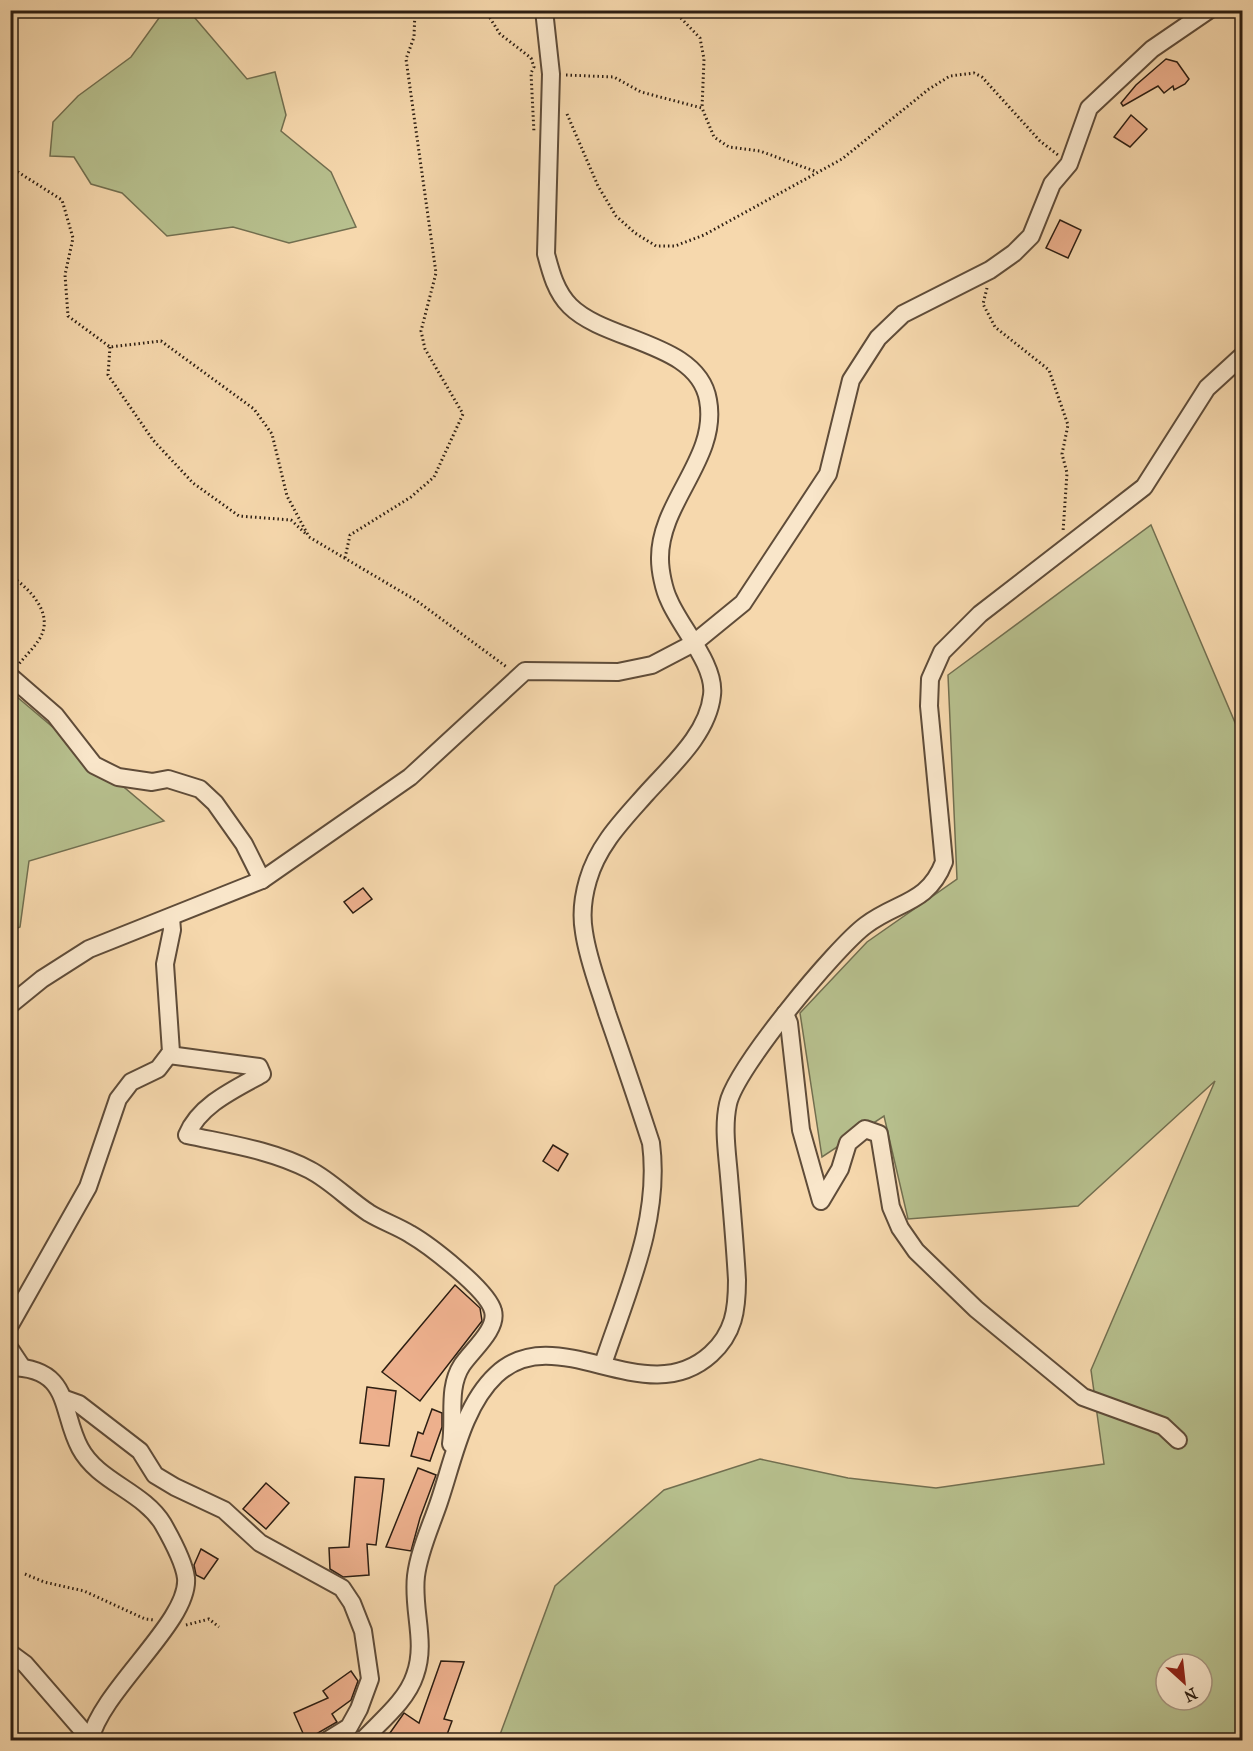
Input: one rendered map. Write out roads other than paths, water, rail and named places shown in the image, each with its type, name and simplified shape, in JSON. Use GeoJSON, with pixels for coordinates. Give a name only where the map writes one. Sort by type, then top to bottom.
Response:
{"type":"FeatureCollection","features":[{"type":"Feature","properties":{"kind":"street"},"geometry":{"type":"LineString","coordinates":[[544,10],[551,74],[547,138],[546,254],[553,281],[568,304],[587,321],[676,357],[696,376],[708,398],[709,418],[703,447],[668,520],[660,559],[668,599],[706,666],[713,691],[708,716],[683,752],[609,835],[588,881],[583,908],[584,932],[591,963],[651,1143],[655,1169],[647,1234],[603,1364]]}},
{"type":"Feature","properties":{"kind":"street"},"geometry":{"type":"LineString","coordinates":[[10,1005],[42,979],[89,949],[171,918],[262,879],[410,777],[525,670],[618,672],[652,664],[694,643],[742,603],[828,474],[851,380],[878,338],[903,315],[924,301],[993,268],[1014,253],[1031,236],[1052,184],[1069,164],[1089,108],[1152,49],[1209,10]]}},
{"type":"Feature","properties":{"kind":"street"},"geometry":{"type":"LineString","coordinates":[[359,1740],[364,1739],[401,1701],[415,1678],[421,1642],[415,1595],[419,1560],[467,1420],[480,1394],[497,1374],[532,1356],[552,1356],[603,1364],[636,1375],[664,1376],[689,1369],[720,1345],[732,1326],[737,1305],[737,1280],[725,1128],[728,1101],[738,1080],[785,1014],[842,947],[866,924],[921,895],[939,876],[944,862],[928,706],[930,679],[942,652],[980,614],[1144,487],[1207,388],[1242,356]]}},
{"type":"Feature","properties":{"kind":"street"},"geometry":{"type":"LineString","coordinates":[[14,671],[55,716],[94,765],[118,777],[152,782],[168,779],[200,789],[215,803],[244,844],[262,879]]}},
{"type":"Feature","properties":{"kind":"street"},"geometry":{"type":"LineString","coordinates":[[10,1325],[88,1186],[121,1093],[131,1082],[158,1070],[169,1055],[171,1040],[165,964],[172,930],[171,918]]}},
{"type":"Feature","properties":{"kind":"street"},"geometry":{"type":"LineString","coordinates":[[785,1014],[789,1023],[801,1130],[821,1201],[840,1170],[848,1143],[865,1129],[879,1134],[891,1207],[900,1228],[916,1251],[976,1309],[1083,1397],[1163,1426],[1178,1440]]}},
{"type":"Feature","properties":{"kind":"street"},"geometry":{"type":"LineString","coordinates":[[169,1055],[259,1067],[262,1074],[219,1099],[191,1125],[187,1135],[253,1149],[310,1170],[371,1215],[412,1234],[462,1272],[488,1300],[494,1311],[493,1323],[461,1366],[452,1389],[454,1406],[451,1446],[456,1453]]}},
{"type":"Feature","properties":{"kind":"street"},"geometry":{"type":"LineString","coordinates":[[10,1349],[16,1367],[50,1381],[60,1390],[65,1399],[73,1433],[86,1459],[148,1505],[170,1537],[186,1577],[182,1600],[169,1621],[102,1710],[91,1738],[25,1664],[10,1653]]}},
{"type":"Feature","properties":{"kind":"street"},"geometry":{"type":"LineString","coordinates":[[65,1399],[79,1404],[141,1451],[155,1475],[224,1510],[260,1543],[342,1588],[352,1603],[363,1631],[370,1679],[359,1709],[349,1727],[328,1740]]}}]}
